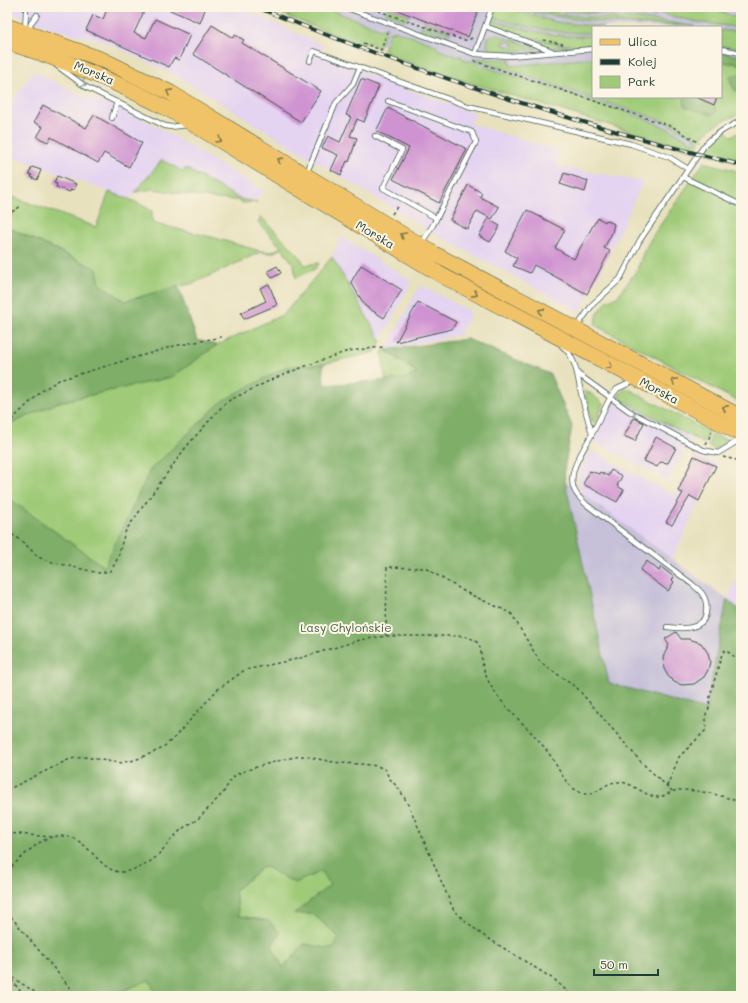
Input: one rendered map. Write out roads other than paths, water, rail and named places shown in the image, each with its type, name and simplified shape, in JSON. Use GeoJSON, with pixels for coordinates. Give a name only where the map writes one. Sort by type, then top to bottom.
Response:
{"type":"FeatureCollection","features":[{"type":"Feature","properties":{"kind":"main road","name":"Morska"},"geometry":{"type":"LineString","coordinates":[[7,26],[76,49],[124,69],[171,94],[306,176],[337,204],[441,275],[582,352],[741,434]]}},
{"type":"Feature","properties":{"kind":"main road","name":"Morska"},"geometry":{"type":"LineString","coordinates":[[7,42],[75,65],[122,85],[337,204],[420,245],[570,329],[631,359],[741,417]]}},
{"type":"Feature","properties":{"kind":"lane"},"geometry":{"type":"LineString","coordinates":[[344,7],[475,54],[510,56],[592,48]]}},
{"type":"Feature","properties":{"kind":"lane"},"geometry":{"type":"LineString","coordinates":[[475,54],[492,7]]}},
{"type":"Feature","properties":{"kind":"lane"},"geometry":{"type":"LineString","coordinates":[[26,11],[27,32]]}},
{"type":"Feature","properties":{"kind":"lane"},"geometry":{"type":"LineString","coordinates":[[27,32],[37,15]]}},
{"type":"Feature","properties":{"kind":"lane"},"geometry":{"type":"LineString","coordinates":[[485,28],[553,52]]}},
{"type":"Feature","properties":{"kind":"lane"},"geometry":{"type":"LineString","coordinates":[[722,49],[741,52]]}},
{"type":"Feature","properties":{"kind":"lane"},"geometry":{"type":"LineString","coordinates":[[310,61],[314,51],[468,106],[631,144],[669,157],[688,169]]}},
{"type":"Feature","properties":{"kind":"lane"},"geometry":{"type":"LineString","coordinates":[[40,53],[86,86],[165,126],[171,127],[192,124]]}},
{"type":"Feature","properties":{"kind":"lane"},"geometry":{"type":"LineString","coordinates":[[306,176],[336,103],[353,84],[360,67]]}},
{"type":"Feature","properties":{"kind":"lane"},"geometry":{"type":"LineString","coordinates":[[388,101],[472,132],[476,138],[476,142],[420,245]]}},
{"type":"Feature","properties":{"kind":"lane"},"geometry":{"type":"LineString","coordinates":[[112,118],[117,102]]}},
{"type":"Feature","properties":{"kind":"lane"},"geometry":{"type":"LineString","coordinates":[[570,329],[592,304],[620,278],[640,240],[688,169],[713,136],[723,129],[741,121]]}},
{"type":"Feature","properties":{"kind":"lane"},"geometry":{"type":"LineString","coordinates":[[375,136],[402,150],[383,188],[436,218]]}},
{"type":"Feature","properties":{"kind":"lane"},"geometry":{"type":"LineString","coordinates":[[683,177],[741,205]]}},
{"type":"Feature","properties":{"kind":"lane"},"geometry":{"type":"LineString","coordinates":[[526,321],[549,326]]}},
{"type":"Feature","properties":{"kind":"lane"},"geometry":{"type":"LineString","coordinates":[[599,348],[631,359]]}},
{"type":"Feature","properties":{"kind":"lane"},"geometry":{"type":"LineString","coordinates":[[582,352],[578,374],[580,388],[592,434]]}},
{"type":"Feature","properties":{"kind":"lane"},"geometry":{"type":"LineString","coordinates":[[578,374],[629,411],[703,450],[718,453],[741,439]]}},
{"type":"Feature","properties":{"kind":"lane"},"geometry":{"type":"LineString","coordinates":[[638,380],[617,389],[610,398],[572,472],[573,485],[576,493],[587,505],[692,584],[703,595],[707,607],[705,619],[699,624],[680,628],[668,627]]}},
{"type":"Feature","properties":{"kind":"railway"},"geometry":{"type":"LineString","coordinates":[[256,7],[375,53],[496,95],[618,132],[741,165]]}},
{"type":"Feature","properties":{"kind":"park label","name":"Lasy Chylońskie"},"geometry":{"type":"Point","coordinates":[346,628]}}]}
